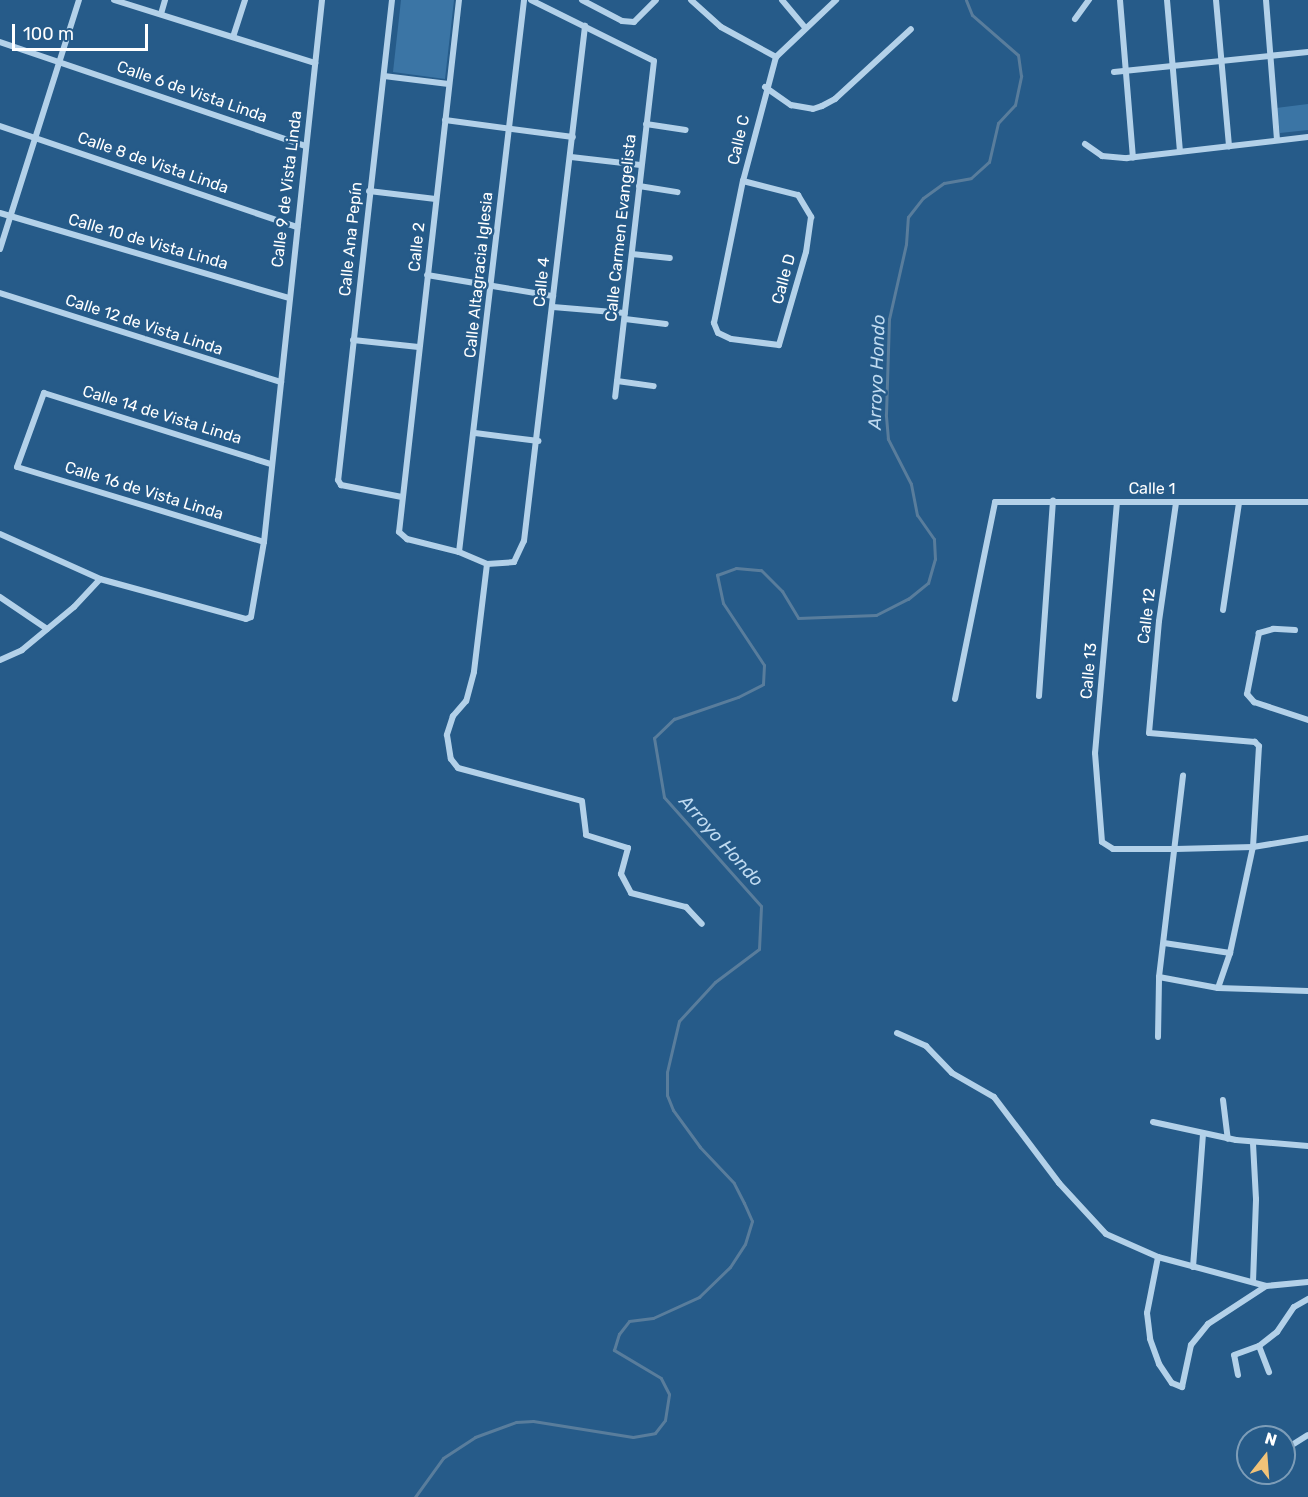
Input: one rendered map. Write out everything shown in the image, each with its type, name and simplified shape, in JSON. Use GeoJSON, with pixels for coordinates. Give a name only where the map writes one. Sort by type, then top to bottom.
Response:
{"type":"FeatureCollection","features":[{"type":"Feature","properties":{"kind":"street"},"geometry":{"type":"LineString","coordinates":[[0,249],[79,0]]}},
{"type":"Feature","properties":{"kind":"street"},"geometry":{"type":"LineString","coordinates":[[114,0],[315,63]]}},
{"type":"Feature","properties":{"kind":"street"},"geometry":{"type":"LineString","coordinates":[[161,14],[165,0]]}},
{"type":"Feature","properties":{"kind":"street"},"geometry":{"type":"LineString","coordinates":[[233,37],[245,0]]}},
{"type":"Feature","properties":{"kind":"street","name":"Calle 9 de Vista Linda"},"geometry":{"type":"LineString","coordinates":[[100,579],[246,619],[254,612],[264,542],[288,297],[322,0]]}},
{"type":"Feature","properties":{"kind":"street","name":"Calle Ana Pepín"},"geometry":{"type":"LineString","coordinates":[[392,0],[369,191],[339,480],[342,485],[402,497]]}},
{"type":"Feature","properties":{"kind":"street","name":"Calle 2"},"geometry":{"type":"LineString","coordinates":[[459,0],[402,497],[401,536],[459,552]]}},
{"type":"Feature","properties":{"kind":"street","name":"Calle Altagracia Iglesia"},"geometry":{"type":"LineString","coordinates":[[459,552],[475,433],[524,0]]}},
{"type":"Feature","properties":{"kind":"street"},"geometry":{"type":"LineString","coordinates":[[531,0],[585,26]]}},
{"type":"Feature","properties":{"kind":"street"},"geometry":{"type":"LineString","coordinates":[[582,0],[622,21],[634,22],[656,1],[666,0]]}},
{"type":"Feature","properties":{"kind":"street"},"geometry":{"type":"LineString","coordinates":[[691,0],[721,27],[776,57]]}},
{"type":"Feature","properties":{"kind":"street"},"geometry":{"type":"LineString","coordinates":[[782,0],[805,27]]}},
{"type":"Feature","properties":{"kind":"street","name":"Calle C"},"geometry":{"type":"LineString","coordinates":[[717,312],[743,181],[765,87],[776,57],[836,0]]}},
{"type":"Feature","properties":{"kind":"street"},"geometry":{"type":"LineString","coordinates":[[1075,19],[1089,0]]}},
{"type":"Feature","properties":{"kind":"street"},"geometry":{"type":"LineString","coordinates":[[1120,0],[1128,70],[1133,157]]}},
{"type":"Feature","properties":{"kind":"street"},"geometry":{"type":"LineString","coordinates":[[1167,0],[1180,151]]}},
{"type":"Feature","properties":{"kind":"street"},"geometry":{"type":"LineString","coordinates":[[1216,0],[1229,146]]}},
{"type":"Feature","properties":{"kind":"street"},"geometry":{"type":"LineString","coordinates":[[1266,0],[1277,140]]}},
{"type":"Feature","properties":{"kind":"street","name":"Calle Carmen Evangelista"},"geometry":{"type":"LineString","coordinates":[[585,26],[654,61],[615,397]]}},
{"type":"Feature","properties":{"kind":"street","name":"Calle 4"},"geometry":{"type":"LineString","coordinates":[[487,564],[514,562],[524,540],[538,441],[585,26]]}},
{"type":"Feature","properties":{"kind":"street"},"geometry":{"type":"LineString","coordinates":[[765,87],[790,105],[813,109],[822,106],[835,99],[911,29]]}},
{"type":"Feature","properties":{"kind":"street","name":"Calle 6 de Vista Linda"},"geometry":{"type":"LineString","coordinates":[[0,42],[306,146]]}},
{"type":"Feature","properties":{"kind":"street"},"geometry":{"type":"LineString","coordinates":[[1113,72],[1308,52]]}},
{"type":"Feature","properties":{"kind":"street"},"geometry":{"type":"LineString","coordinates":[[384,76],[449,84]]}},
{"type":"Feature","properties":{"kind":"street"},"geometry":{"type":"LineString","coordinates":[[446,120],[573,137]]}},
{"type":"Feature","properties":{"kind":"street"},"geometry":{"type":"LineString","coordinates":[[646,124],[686,130]]}},
{"type":"Feature","properties":{"kind":"street","name":"Calle 8 de Vista Linda"},"geometry":{"type":"LineString","coordinates":[[0,126],[297,227]]}},
{"type":"Feature","properties":{"kind":"street"},"geometry":{"type":"LineString","coordinates":[[1085,144],[1102,156],[1133,157],[1308,137]]}},
{"type":"Feature","properties":{"kind":"street"},"geometry":{"type":"LineString","coordinates":[[571,157],[641,165]]}},
{"type":"Feature","properties":{"kind":"street","name":"Calle D"},"geometry":{"type":"LineString","coordinates":[[717,312],[718,333],[731,339],[779,345],[806,252],[811,217],[806,204],[798,195],[743,181]]}},
{"type":"Feature","properties":{"kind":"street"},"geometry":{"type":"LineString","coordinates":[[639,186],[678,192]]}},
{"type":"Feature","properties":{"kind":"street"},"geometry":{"type":"LineString","coordinates":[[369,191],[436,199]]}},
{"type":"Feature","properties":{"kind":"street","name":"Calle 10 de Vista Linda"},"geometry":{"type":"LineString","coordinates":[[0,213],[288,297]]}},
{"type":"Feature","properties":{"kind":"street"},"geometry":{"type":"LineString","coordinates":[[632,254],[670,258]]}},
{"type":"Feature","properties":{"kind":"street"},"geometry":{"type":"LineString","coordinates":[[428,275],[553,296]]}},
{"type":"Feature","properties":{"kind":"street","name":"Calle 12 de Vista Linda"},"geometry":{"type":"LineString","coordinates":[[0,293],[281,382]]}},
{"type":"Feature","properties":{"kind":"street"},"geometry":{"type":"LineString","coordinates":[[552,308],[625,316],[666,324]]}},
{"type":"Feature","properties":{"kind":"street"},"geometry":{"type":"LineString","coordinates":[[353,340],[419,346]]}},
{"type":"Feature","properties":{"kind":"street"},"geometry":{"type":"LineString","coordinates":[[617,381],[654,386]]}},
{"type":"Feature","properties":{"kind":"street","name":"Calle 14 de Vista Linda"},"geometry":{"type":"LineString","coordinates":[[17,467],[44,393],[271,464]]}},
{"type":"Feature","properties":{"kind":"street"},"geometry":{"type":"LineString","coordinates":[[475,433],[538,441]]}},
{"type":"Feature","properties":{"kind":"street","name":"Calle 16 de Vista Linda"},"geometry":{"type":"LineString","coordinates":[[17,467],[264,542]]}},
{"type":"Feature","properties":{"kind":"street"},"geometry":{"type":"LineString","coordinates":[[1040,696],[1053,500]]}},
{"type":"Feature","properties":{"kind":"street","name":"Calle 1"},"geometry":{"type":"LineString","coordinates":[[955,699],[995,502],[1053,500],[1176,503],[1308,502]]}},
{"type":"Feature","properties":{"kind":"street","name":"Calle 13"},"geometry":{"type":"LineString","coordinates":[[1117,502],[1095,753],[1102,842],[1113,849],[1176,849]]}},
{"type":"Feature","properties":{"kind":"street","name":"Calle 12"},"geometry":{"type":"LineString","coordinates":[[1176,503],[1159,621],[1149,733],[1258,743],[1253,847]]}},
{"type":"Feature","properties":{"kind":"street"},"geometry":{"type":"LineString","coordinates":[[1223,610],[1239,503]]}},
{"type":"Feature","properties":{"kind":"street"},"geometry":{"type":"LineString","coordinates":[[0,534],[100,579],[22,650],[0,660]]}},
{"type":"Feature","properties":{"kind":"street"},"geometry":{"type":"LineString","coordinates":[[459,552],[487,564],[474,672],[466,701],[453,716],[447,735],[451,759],[458,768],[582,801],[586,835],[627,848],[621,874],[631,893],[680,904],[702,924]]}},
{"type":"Feature","properties":{"kind":"street"},"geometry":{"type":"LineString","coordinates":[[0,597],[47,629]]}},
{"type":"Feature","properties":{"kind":"street"},"geometry":{"type":"LineString","coordinates":[[1295,630],[1273,629],[1259,633],[1247,694],[1254,702],[1308,720]]}},
{"type":"Feature","properties":{"kind":"street"},"geometry":{"type":"LineString","coordinates":[[1158,1037],[1159,977],[1183,775]]}},
{"type":"Feature","properties":{"kind":"street"},"geometry":{"type":"LineString","coordinates":[[1176,849],[1253,847],[1308,838]]}},
{"type":"Feature","properties":{"kind":"street"},"geometry":{"type":"LineString","coordinates":[[1218,988],[1230,953],[1253,847]]}},
{"type":"Feature","properties":{"kind":"street"},"geometry":{"type":"LineString","coordinates":[[1164,943],[1230,953]]}},
{"type":"Feature","properties":{"kind":"street"},"geometry":{"type":"LineString","coordinates":[[1159,977],[1218,988],[1308,991]]}},
{"type":"Feature","properties":{"kind":"street"},"geometry":{"type":"LineString","coordinates":[[897,1033],[926,1046],[952,1073],[994,1097],[1096,1226],[1121,1242],[1158,1257],[1266,1286],[1308,1282]]}},
{"type":"Feature","properties":{"kind":"street"},"geometry":{"type":"LineString","coordinates":[[1222,1100],[1228,1138]]}},
{"type":"Feature","properties":{"kind":"street"},"geometry":{"type":"LineString","coordinates":[[1153,1122],[1253,1143],[1308,1146]]}},
{"type":"Feature","properties":{"kind":"street"},"geometry":{"type":"LineString","coordinates":[[1193,1266],[1203,1133]]}},
{"type":"Feature","properties":{"kind":"street"},"geometry":{"type":"LineString","coordinates":[[1252,1282],[1256,1200],[1253,1143]]}},
{"type":"Feature","properties":{"kind":"street"},"geometry":{"type":"LineString","coordinates":[[1158,1257],[1147,1313],[1150,1339],[1159,1364],[1172,1383],[1182,1387],[1191,1345],[1208,1324],[1266,1286]]}},
{"type":"Feature","properties":{"kind":"street"},"geometry":{"type":"LineString","coordinates":[[1238,1375],[1234,1355],[1259,1346],[1277,1332],[1294,1307],[1308,1299]]}},
{"type":"Feature","properties":{"kind":"street"},"geometry":{"type":"LineString","coordinates":[[1259,1346],[1269,1372]]}},
{"type":"Feature","properties":{"kind":"shaded area"},"geometry":{"type":"Polygon","coordinates":[[[401,0],[454,0],[445,79],[393,72],[401,0]]]}},
{"type":"Feature","properties":{"kind":"shaded area"},"geometry":{"type":"Polygon","coordinates":[[[1308,104],[1308,130],[1280,133],[1276,108],[1308,104]]]}},
{"type":"Feature","properties":{"kind":"waterway","name":"Arroyo Hondo"},"geometry":{"type":"LineString","coordinates":[[415,1497],[443,1458],[475,1437],[516,1422],[533,1421],[633,1437],[655,1433],[665,1420],[669,1394],[661,1378],[614,1350],[619,1334],[629,1321],[653,1318],[699,1297],[730,1267],[745,1244],[752,1221],[744,1203],[734,1183],[700,1147],[673,1110],[667,1095],[667,1072],[679,1021],[715,982],[759,949],[761,906],[664,797],[654,738],[674,719],[738,697],[763,684],[764,665],[723,603],[717,575],[736,568],[761,570],[782,591],[798,618],[876,615],[908,599],[928,583],[935,559],[934,539],[917,515],[911,484],[888,439],[886,414],[889,319],[906,244],[908,217],[923,198],[944,183],[971,178],[989,162],[998,123],[1015,105],[1021,76],[1018,55],[972,15],[966,0]]}}]}
